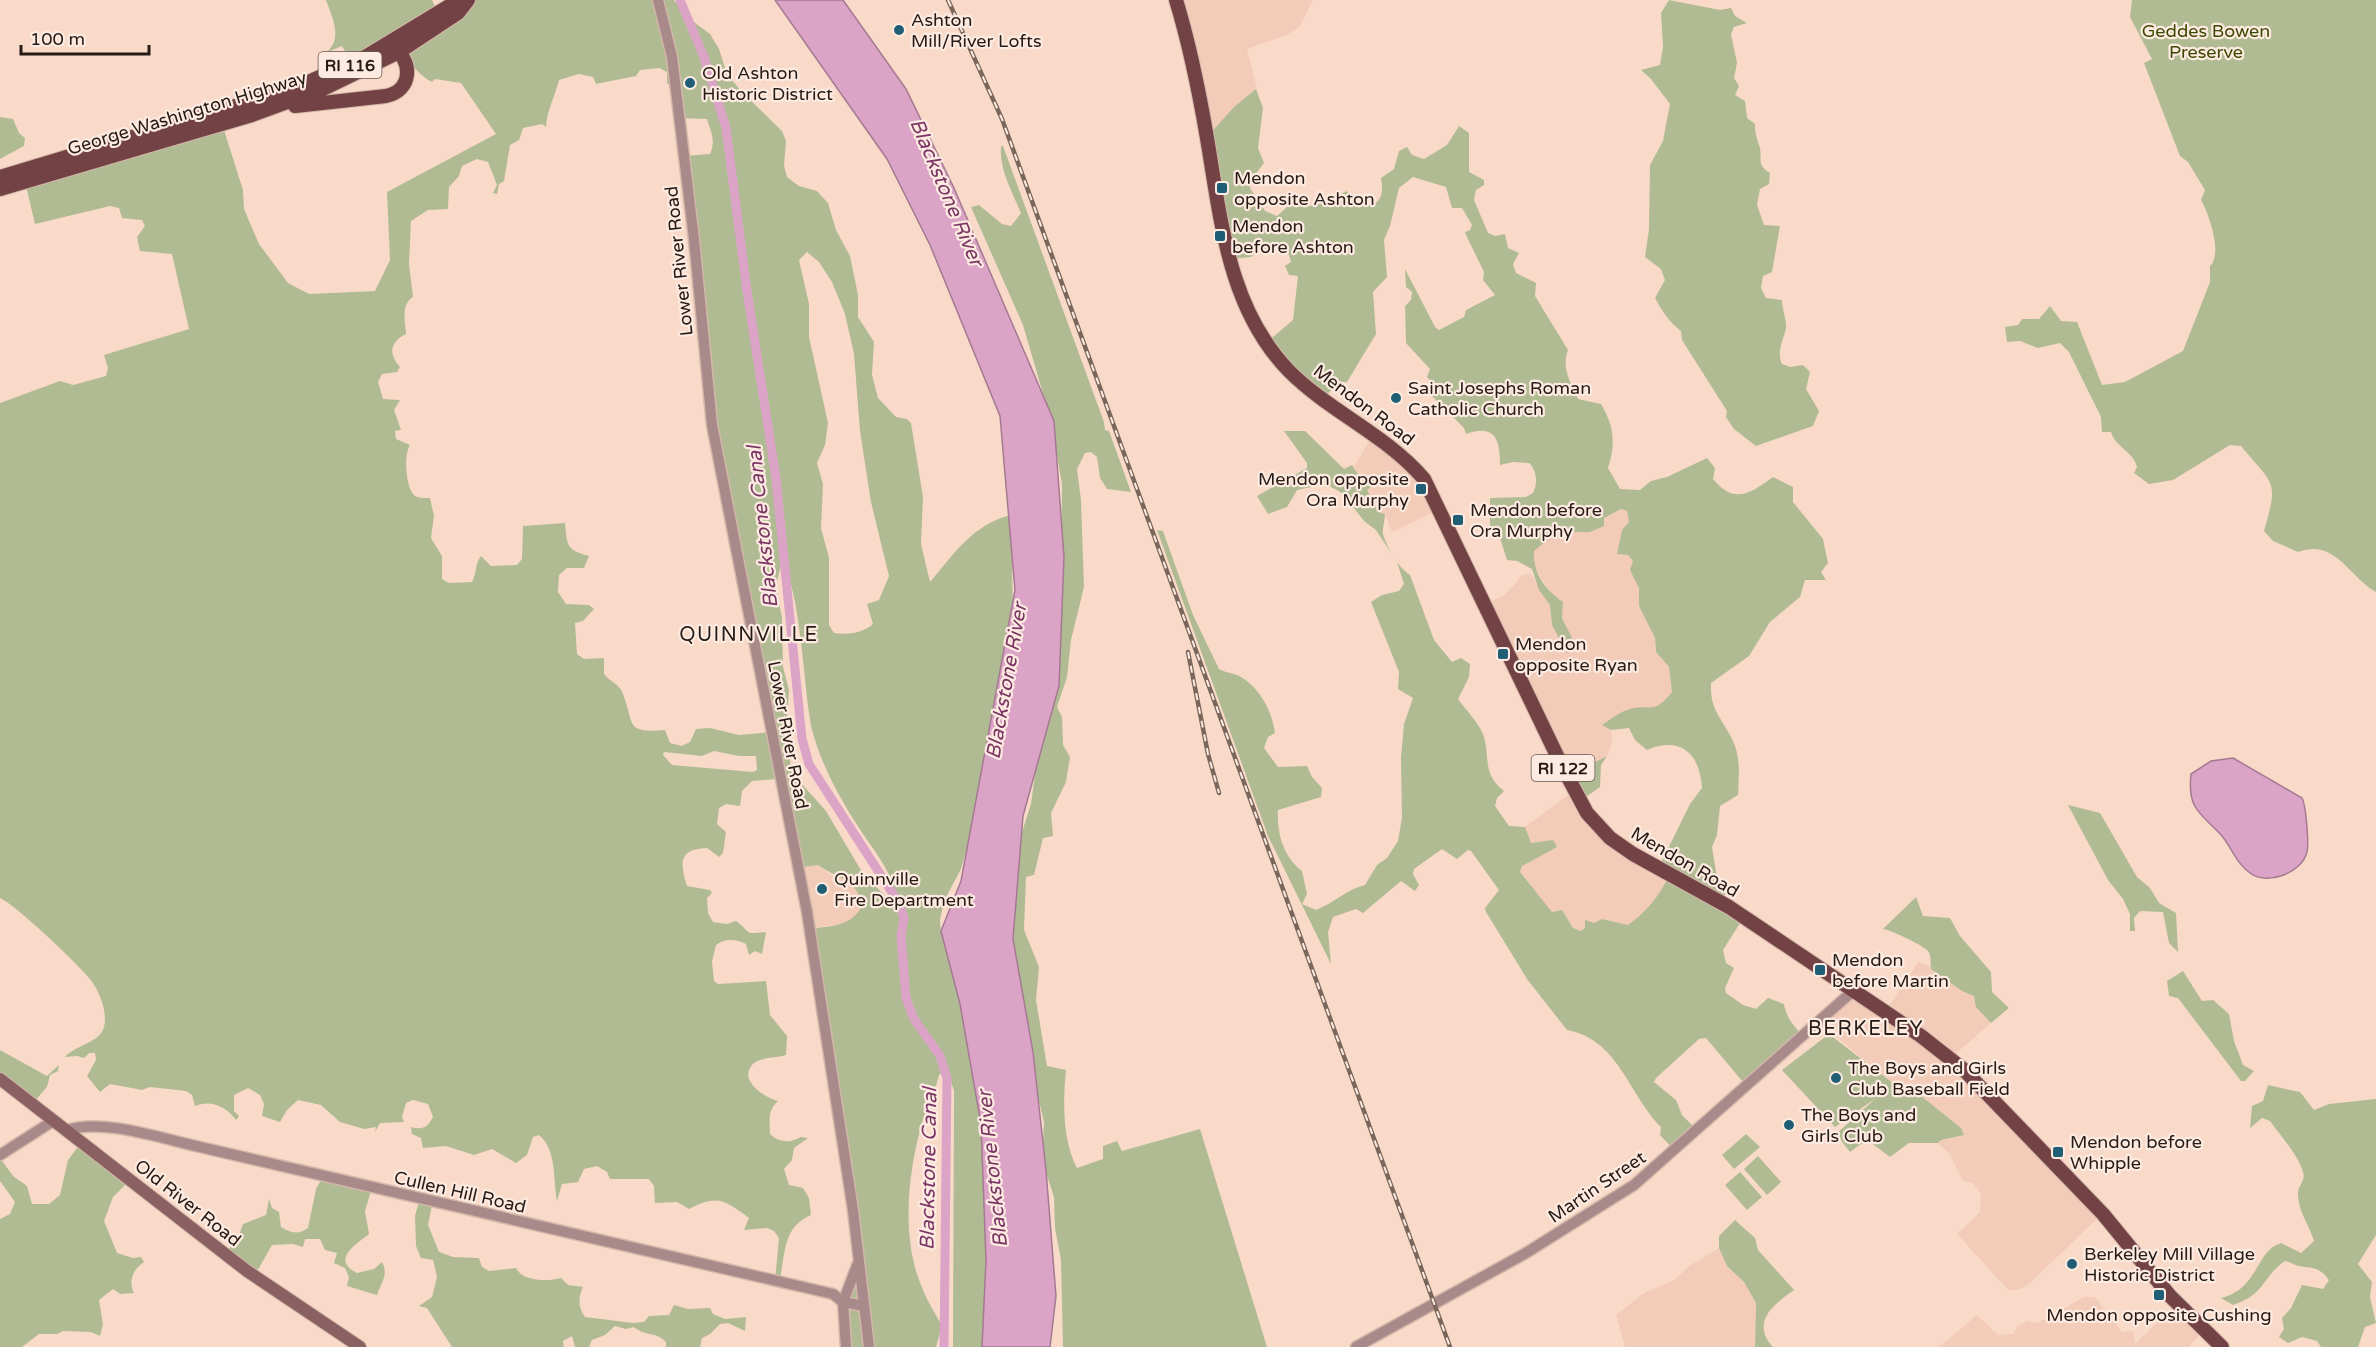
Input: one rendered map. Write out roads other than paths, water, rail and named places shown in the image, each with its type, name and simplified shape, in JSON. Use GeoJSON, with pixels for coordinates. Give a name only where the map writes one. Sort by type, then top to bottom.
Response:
{"type":"FeatureCollection","features":[{"type":"Feature","properties":{"kind":"main road","name":"George Washington Highway"},"geometry":{"type":"LineString","coordinates":[[0,189],[62,164],[280,93],[392,49],[459,0]]}},
{"type":"Feature","properties":{"kind":"main road","name":"George Washington Highway"},"geometry":{"type":"LineString","coordinates":[[0,177],[62,164],[266,110],[336,84],[392,49],[458,13],[468,0]]}},
{"type":"Feature","properties":{"kind":"main road","name":"Mendon Road"},"geometry":{"type":"LineString","coordinates":[[1176,0],[1193,62],[1228,262],[1256,329],[1289,370],[1326,402],[1404,456],[1424,479],[1562,766],[1587,813],[1610,838],[1633,854],[1730,907],[1921,1036],[1978,1083],[2103,1214],[2169,1296],[2222,1347]]}},
{"type":"Feature","properties":{"kind":"main road"},"geometry":{"type":"LineString","coordinates":[[266,110],[395,93],[405,84],[408,73],[392,49]]}},
{"type":"Feature","properties":{"kind":"main road","name":"Old River Road"},"geometry":{"type":"LineString","coordinates":[[0,1079],[247,1271],[360,1347]]}},
{"type":"Feature","properties":{"kind":"street","name":"Lower River Road"},"geometry":{"type":"LineString","coordinates":[[658,0],[672,57],[715,441],[807,912],[853,1210],[869,1347]]}},
{"type":"Feature","properties":{"kind":"street","name":"Martin Street"},"geometry":{"type":"LineString","coordinates":[[1356,1347],[1526,1254],[1634,1185],[1854,990]]}},
{"type":"Feature","properties":{"kind":"street"},"geometry":{"type":"LineString","coordinates":[[0,1155],[53,1120]]}},
{"type":"Feature","properties":{"kind":"street","name":"Cullen Hill Road"},"geometry":{"type":"LineString","coordinates":[[67,1130],[78,1127],[102,1127],[201,1147],[833,1294],[843,1302],[864,1306]]}},
{"type":"Feature","properties":{"kind":"street","name":"Lower River Road"},"geometry":{"type":"LineString","coordinates":[[846,1347],[843,1302],[858,1263]]}},
{"type":"Feature","properties":{"kind":"water","name":"Blackstone River"},"geometry":{"type":"Polygon","coordinates":[[[775,0],[843,0],[906,89],[954,188],[1054,421],[1064,557],[1059,686],[1023,816],[1013,939],[1033,1052],[1046,1170],[1056,1296],[1050,1347],[982,1347],[986,1260],[981,1124],[960,1004],[941,931],[961,881],[1015,590],[1000,416],[930,245],[887,159],[775,0]]]}},
{"type":"Feature","properties":{"kind":"water"},"geometry":{"type":"Polygon","coordinates":[[[2233,758],[2302,798],[2307,825],[2307,852],[2298,866],[2283,875],[2265,878],[2250,873],[2241,865],[2222,836],[2197,810],[2191,796],[2191,774],[2211,761],[2233,758]]]}},
{"type":"Feature","properties":{"kind":"waterway","name":"Blackstone Canal"},"geometry":{"type":"LineString","coordinates":[[680,0],[704,57],[726,128],[747,291],[776,478],[802,739],[809,764],[895,897],[904,917],[901,936],[906,998],[914,1019],[940,1056],[947,1078],[944,1347]]}},
{"type":"Feature","properties":{"kind":"railway"},"geometry":{"type":"LineString","coordinates":[[948,0],[1002,119],[1450,1347]]}},
{"type":"Feature","properties":{"kind":"railway"},"geometry":{"type":"LineString","coordinates":[[1188,652],[1208,754],[1219,793]]}},
{"type":"Feature","properties":{"kind":"place","name":"Ashton Mill/River Lofts"},"geometry":{"type":"Point","coordinates":[899,30]}},
{"type":"Feature","properties":{"kind":"place","name":"Old Ashton Historic District"},"geometry":{"type":"Point","coordinates":[690,83]}},
{"type":"Feature","properties":{"kind":"place","name":"Mendon opposite Ashton"},"geometry":{"type":"Point","coordinates":[1222,188]}},
{"type":"Feature","properties":{"kind":"place","name":"Mendon before Ashton"},"geometry":{"type":"Point","coordinates":[1220,236]}},
{"type":"Feature","properties":{"kind":"place","name":"Saint Josephs Roman Catholic Church"},"geometry":{"type":"Point","coordinates":[1396,398]}},
{"type":"Feature","properties":{"kind":"place","name":"Mendon opposite Ora Murphy"},"geometry":{"type":"Point","coordinates":[1421,489]}},
{"type":"Feature","properties":{"kind":"place","name":"Mendon before Ora Murphy"},"geometry":{"type":"Point","coordinates":[1458,520]}},
{"type":"Feature","properties":{"kind":"place","name":"Mendon opposite Ryan"},"geometry":{"type":"Point","coordinates":[1503,654]}},
{"type":"Feature","properties":{"kind":"place","name":"Quinnville Fire Department"},"geometry":{"type":"Point","coordinates":[822,889]}},
{"type":"Feature","properties":{"kind":"place","name":"Mendon before Martin"},"geometry":{"type":"Point","coordinates":[1820,970]}},
{"type":"Feature","properties":{"kind":"place","name":"The Boys and Girls Club Baseball Field"},"geometry":{"type":"Point","coordinates":[1836,1078]}},
{"type":"Feature","properties":{"kind":"place","name":"The Boys and Girls Club"},"geometry":{"type":"Point","coordinates":[1789,1125]}},
{"type":"Feature","properties":{"kind":"place","name":"Mendon before Whipple"},"geometry":{"type":"Point","coordinates":[2058,1152]}},
{"type":"Feature","properties":{"kind":"place","name":"Berkeley Mill Village Historic District"},"geometry":{"type":"Point","coordinates":[2072,1264]}},
{"type":"Feature","properties":{"kind":"place","name":"Mendon opposite Cushing"},"geometry":{"type":"Point","coordinates":[2159,1295]}},
{"type":"Feature","properties":{"kind":"district","name":"QUINNVILLE"},"geometry":{"type":"Point","coordinates":[749,634]}},
{"type":"Feature","properties":{"kind":"district","name":"BERKELEY"},"geometry":{"type":"Point","coordinates":[1866,1028]}},
{"type":"Feature","properties":{"kind":"park label","name":"Geddes Bowen Preserve"},"geometry":{"type":"Point","coordinates":[2206,42]}}]}
